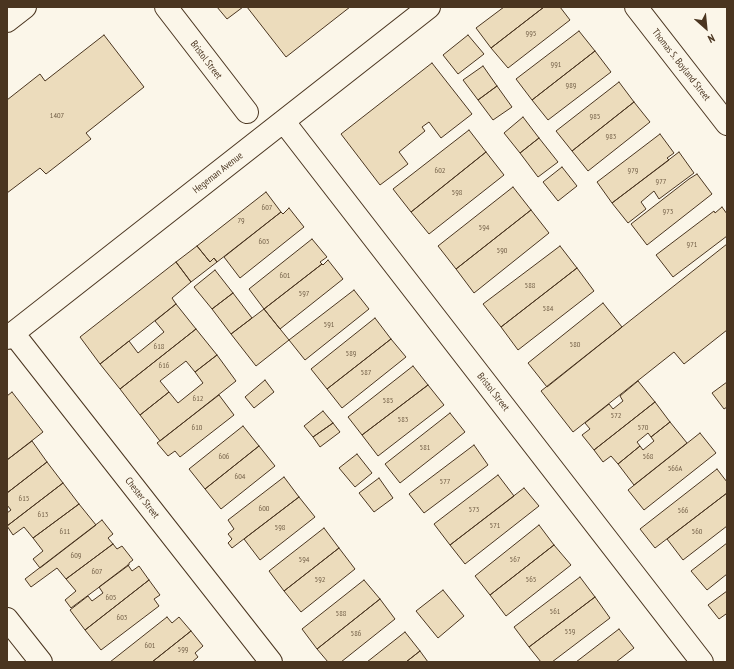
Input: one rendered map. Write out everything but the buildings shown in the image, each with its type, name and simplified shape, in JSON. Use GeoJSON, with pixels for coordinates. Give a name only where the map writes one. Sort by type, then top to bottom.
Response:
{"type":"FeatureCollection","features":[{"type":"Feature","properties":{"kind":"street"},"geometry":{"type":"LineString","coordinates":[[7,21],[25,7]]}},
{"type":"Feature","properties":{"kind":"street","name":"Bristol Street"},"geometry":{"type":"LineString","coordinates":[[166,7],[247,112]]}},
{"type":"Feature","properties":{"kind":"street","name":"Hegeman Avenue"},"geometry":{"type":"LineString","coordinates":[[10,336],[429,7]]}},
{"type":"Feature","properties":{"kind":"street","name":"Thomas S. Boyland Street"},"geometry":{"type":"LineString","coordinates":[[636,7],[727,124]]}},
{"type":"Feature","properties":{"kind":"street","name":"Bristol Street"},"geometry":{"type":"LineString","coordinates":[[284,122],[702,662]]}},
{"type":"Feature","properties":{"kind":"street","name":"Chester Street"},"geometry":{"type":"LineString","coordinates":[[10,336],[271,662]]}},
{"type":"Feature","properties":{"kind":"street"},"geometry":{"type":"LineString","coordinates":[[7,619],[41,662]]}}]}
